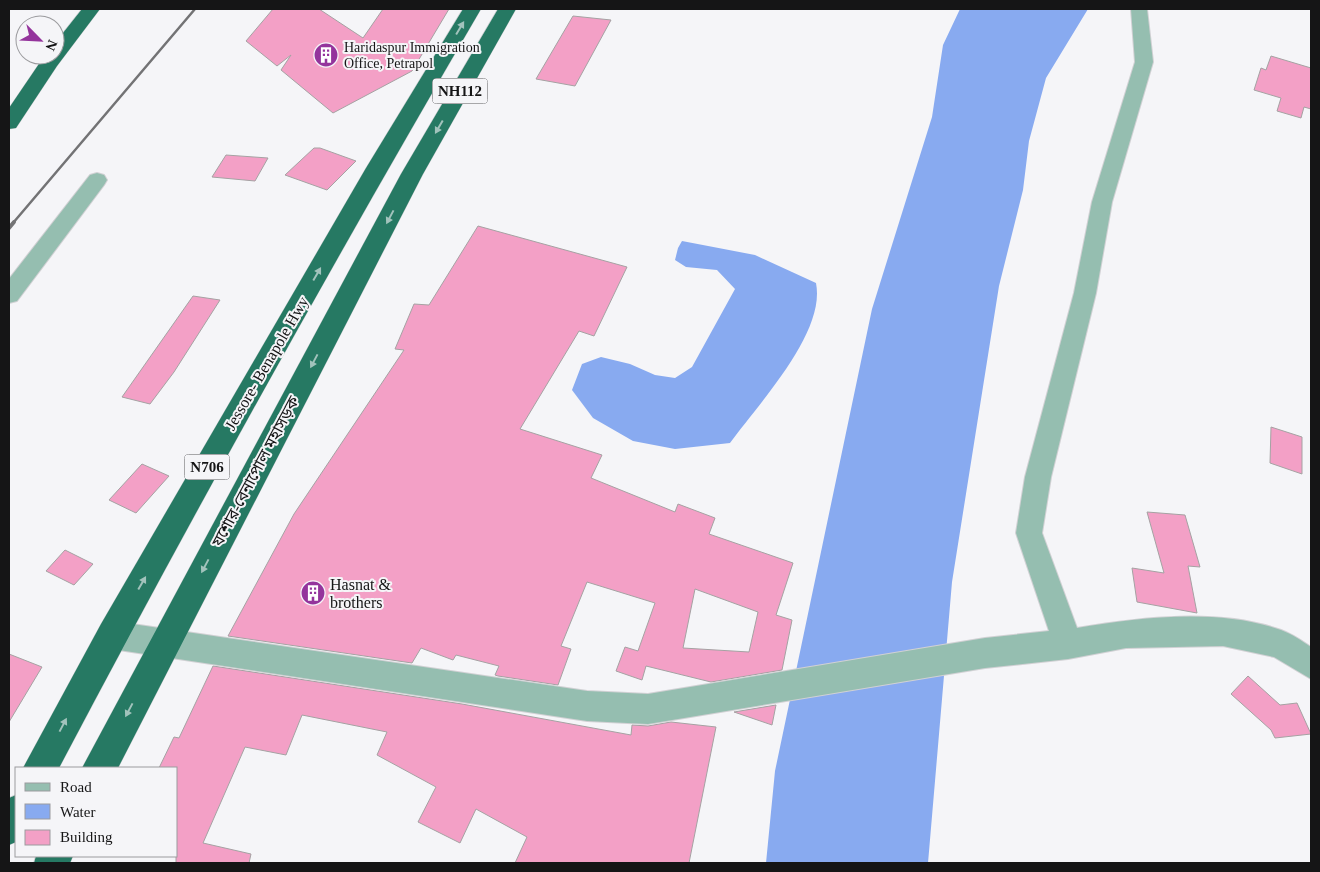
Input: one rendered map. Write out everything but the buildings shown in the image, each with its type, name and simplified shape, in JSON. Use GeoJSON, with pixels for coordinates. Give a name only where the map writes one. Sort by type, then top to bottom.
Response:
{"type":"FeatureCollection","features":[{"type":"Feature","properties":{"kind":"highway"},"geometry":{"type":"LineString","coordinates":[[9,123],[49,63],[90,9]]}},
{"type":"Feature","properties":{"kind":"highway","name":"NH112"},"geometry":{"type":"LineString","coordinates":[[376,168],[472,9]]}},
{"type":"Feature","properties":{"kind":"highway","name":"NH112"},"geometry":{"type":"LineString","coordinates":[[412,174],[507,9]]}},
{"type":"Feature","properties":{"kind":"highway","name":"Jessore- Benapole Hwy"},"geometry":{"type":"LineString","coordinates":[[41,767],[112,635],[376,168]]}},
{"type":"Feature","properties":{"kind":"highway","name":"যশোর-বেনাপোল মহাসড়ক"},"geometry":{"type":"LineString","coordinates":[[100,767],[412,174]]}},
{"type":"Feature","properties":{"kind":"highway"},"geometry":{"type":"LineString","coordinates":[[9,827],[15,815]]}},
{"type":"Feature","properties":{"kind":"street"},"geometry":{"type":"LineString","coordinates":[[1068,644],[1029,533],[1038,477],[1085,293],[1102,202],[1144,62],[1139,9]]}},
{"type":"Feature","properties":{"kind":"street"},"geometry":{"type":"LineString","coordinates":[[9,295],[97,180]]}},
{"type":"Feature","properties":{"kind":"street"},"geometry":{"type":"LineString","coordinates":[[112,635],[587,706],[648,709],[986,653],[1068,644],[1126,634],[1223,632],[1280,644],[1311,664]]}},
{"type":"Feature","properties":{"kind":"water"},"geometry":{"type":"Polygon","coordinates":[[[960,9],[1088,9],[1046,78],[1029,141],[1023,190],[999,286],[952,582],[928,863],[766,863],[775,771],[872,309],[932,117],[943,45],[960,9]]]}},
{"type":"Feature","properties":{"kind":"water"},"geometry":{"type":"Polygon","coordinates":[[[682,241],[755,255],[816,283],[816,303],[811,324],[801,345],[772,388],[730,443],[675,449],[633,441],[593,418],[572,390],[582,364],[601,357],[630,364],[655,375],[675,378],[692,367],[735,289],[717,270],[686,267],[675,260],[682,241]]]}},
{"type":"Feature","properties":{"kind":"railway"},"geometry":{"type":"LineString","coordinates":[[13,223],[195,9]]}},
{"type":"Feature","properties":{"kind":"railway"},"geometry":{"type":"LineString","coordinates":[[9,228],[14,222]]}},
{"type":"Feature","properties":{"kind":"place","name":"Haridaspur Immigration Office, Petrapol"},"geometry":{"type":"Point","coordinates":[326,55]}},
{"type":"Feature","properties":{"kind":"place","name":"Hasnat & brothers"},"geometry":{"type":"Point","coordinates":[313,593]}}]}
